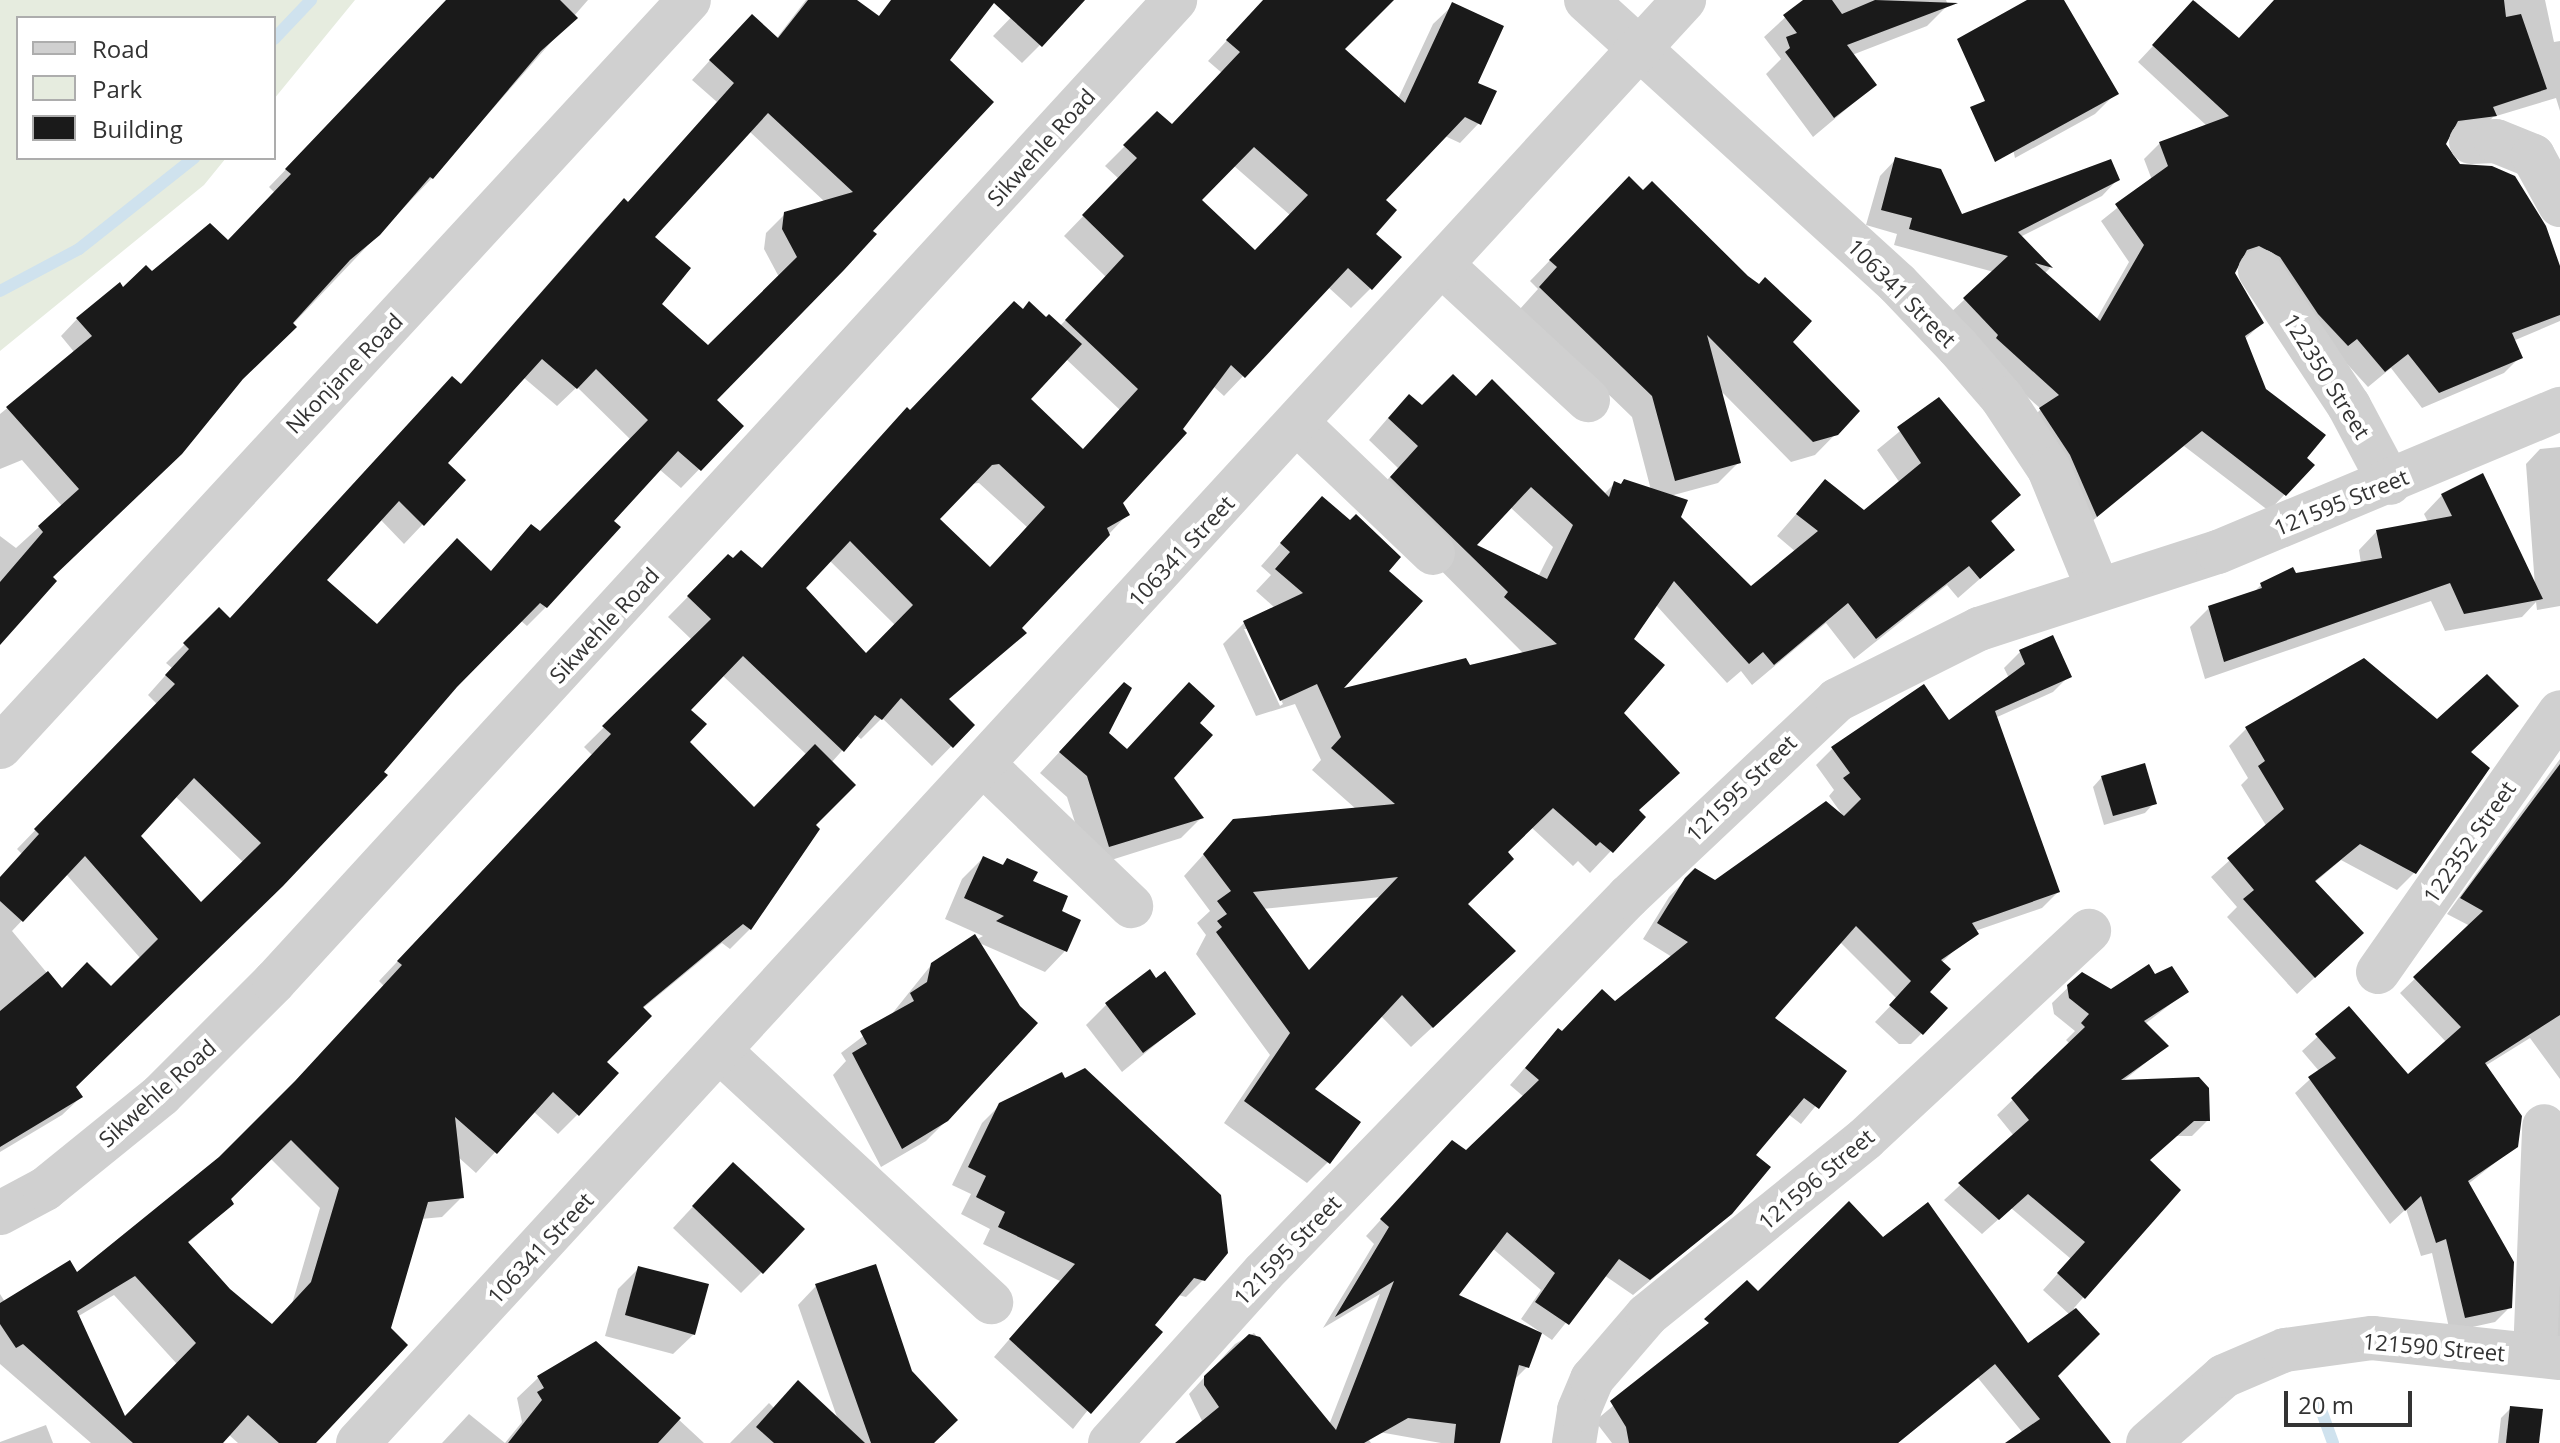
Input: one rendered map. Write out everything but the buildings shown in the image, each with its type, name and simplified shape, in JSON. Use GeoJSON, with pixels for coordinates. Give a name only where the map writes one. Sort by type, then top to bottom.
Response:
{"type":"FeatureCollection","features":[{"type":"Feature","properties":{"kind":"street","name":"Nkonjane Road"},"geometry":{"type":"LineString","coordinates":[[0,747],[689,0]]}},
{"type":"Feature","properties":{"kind":"street","name":"Sikwehle Road"},"geometry":{"type":"LineString","coordinates":[[0,1213],[45,1189],[161,1095],[274,982],[1175,0]]}},
{"type":"Feature","properties":{"kind":"street","name":"106341 Street"},"geometry":{"type":"LineString","coordinates":[[1586,0],[1897,283],[1993,388],[2049,469],[2098,589]]}},
{"type":"Feature","properties":{"kind":"street","name":"106341 Street"},"geometry":{"type":"LineString","coordinates":[[358,1443],[722,1053],[1684,0]]}},
{"type":"Feature","properties":{"kind":"street"},"geometry":{"type":"LineString","coordinates":[[2471,142],[2496,141],[2533,156],[2560,205]]}},
{"type":"Feature","properties":{"kind":"street"},"geometry":{"type":"LineString","coordinates":[[1442,265],[1588,400]]}},
{"type":"Feature","properties":{"kind":"street","name":"122350 Street"},"geometry":{"type":"LineString","coordinates":[[2260,271],[2349,406],[2390,483]]}},
{"type":"Feature","properties":{"kind":"street","name":"121595 Street"},"geometry":{"type":"LineString","coordinates":[[1110,1443],[1264,1272],[1628,897],[1788,742],[1837,700],[1892,669],[1979,629],[2218,552],[2390,483],[2560,409]]}},
{"type":"Feature","properties":{"kind":"street"},"geometry":{"type":"LineString","coordinates":[[1297,423],[1433,553]]}},
{"type":"Feature","properties":{"kind":"street","name":"122352 Street"},"geometry":{"type":"LineString","coordinates":[[2378,972],[2560,712]]}},
{"type":"Feature","properties":{"kind":"street"},"geometry":{"type":"LineString","coordinates":[[984,765],[1131,906]]}},
{"type":"Feature","properties":{"kind":"street","name":"121596 Street"},"geometry":{"type":"LineString","coordinates":[[1574,1443],[1579,1410],[1592,1379],[1647,1315],[1865,1139],[2089,931]]}},
{"type":"Feature","properties":{"kind":"street"},"geometry":{"type":"LineString","coordinates":[[722,1053],[991,1302]]}},
{"type":"Feature","properties":{"kind":"street"},"geometry":{"type":"LineString","coordinates":[[2544,1126],[2548,1357]]}},
{"type":"Feature","properties":{"kind":"street","name":"121590 Street"},"geometry":{"type":"LineString","coordinates":[[2148,1443],[2224,1376],[2285,1350],[2372,1338],[2548,1357]]}},
{"type":"Feature","properties":{"kind":"green space"},"geometry":{"type":"Polygon","coordinates":[[[0,0],[355,0],[276,97],[276,16],[16,16],[16,160],[224,160],[204,185],[0,351],[0,0]]]}},
{"type":"Feature","properties":{"kind":"waterway"},"geometry":{"type":"LineString","coordinates":[[276,37],[311,0]]}},
{"type":"Feature","properties":{"kind":"waterway"},"geometry":{"type":"LineString","coordinates":[[0,291],[79,249],[191,160]]}},
{"type":"Feature","properties":{"kind":"waterway"},"geometry":{"type":"LineString","coordinates":[[2320,1407],[2333,1443]]}}]}
